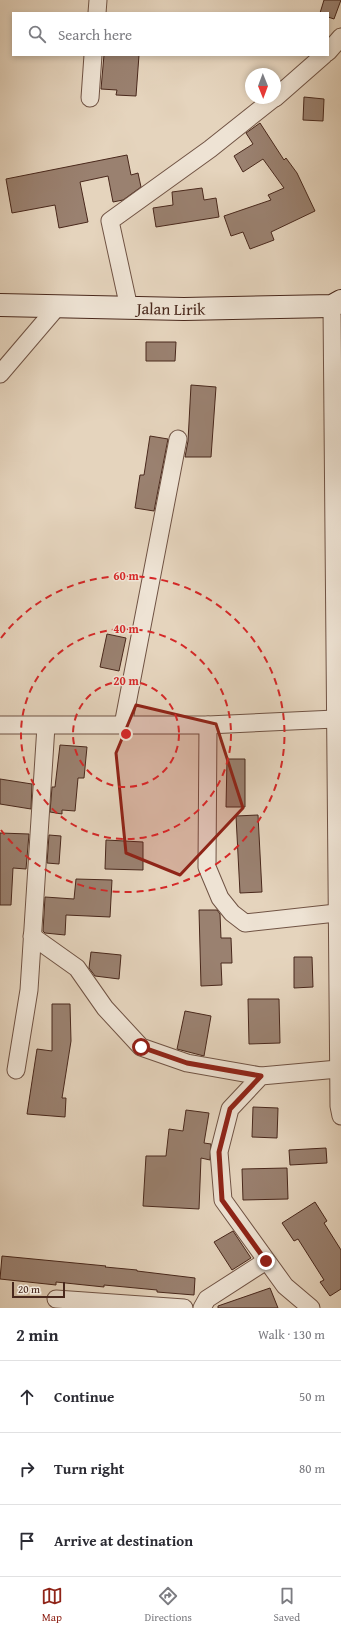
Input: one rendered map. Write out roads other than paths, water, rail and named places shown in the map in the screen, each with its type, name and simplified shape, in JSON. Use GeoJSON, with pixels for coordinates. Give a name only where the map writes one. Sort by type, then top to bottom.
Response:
{"type":"FeatureCollection","features":[{"type":"Feature","properties":{"kind":"main road","name":"Jalan Lirik"},"geometry":{"type":"LineString","coordinates":[[0,305],[184,309],[337,304]]}},
{"type":"Feature","properties":{"kind":"street"},"geometry":{"type":"LineString","coordinates":[[97,12],[98,0]]}},
{"type":"Feature","properties":{"kind":"street"},"geometry":{"type":"LineString","coordinates":[[329,51],[341,37]]}},
{"type":"Feature","properties":{"kind":"street"},"geometry":{"type":"LineString","coordinates":[[90,98],[93,56]]}},
{"type":"Feature","properties":{"kind":"street"},"geometry":{"type":"LineString","coordinates":[[281,93],[323,56]]}},
{"type":"Feature","properties":{"kind":"street"},"geometry":{"type":"LineString","coordinates":[[129,308],[110,221],[210,149],[267,104]]}},
{"type":"Feature","properties":{"kind":"street"},"geometry":{"type":"LineString","coordinates":[[337,304],[335,719],[336,913],[339,981],[338,1069],[339,1106],[341,1116]]}},
{"type":"Feature","properties":{"kind":"street"},"geometry":{"type":"LineString","coordinates":[[0,374],[58,306]]}},
{"type":"Feature","properties":{"kind":"street"},"geometry":{"type":"LineString","coordinates":[[123,725],[178,439]]}},
{"type":"Feature","properties":{"kind":"street"},"geometry":{"type":"LineString","coordinates":[[0,725],[208,725],[335,719]]}},
{"type":"Feature","properties":{"kind":"street"},"geometry":{"type":"LineString","coordinates":[[208,725],[207,867],[220,898],[232,913],[245,923],[336,913]]}},
{"type":"Feature","properties":{"kind":"street"},"geometry":{"type":"LineString","coordinates":[[16,1070],[28,996],[46,726]]}},
{"type":"Feature","properties":{"kind":"street"},"geometry":{"type":"LineString","coordinates":[[32,936],[77,968],[105,1008],[141,1047],[187,1063],[261,1076],[338,1069]]}},
{"type":"Feature","properties":{"kind":"street"},"geometry":{"type":"LineString","coordinates":[[261,1076],[230,1109],[219,1152],[222,1200],[285,1286],[311,1308]]}},
{"type":"Feature","properties":{"kind":"street"},"geometry":{"type":"LineString","coordinates":[[202,1308],[207,1299],[266,1261]]}},
{"type":"Feature","properties":{"kind":"street"},"geometry":{"type":"LineString","coordinates":[[56,1299],[184,1308]]}}]}
